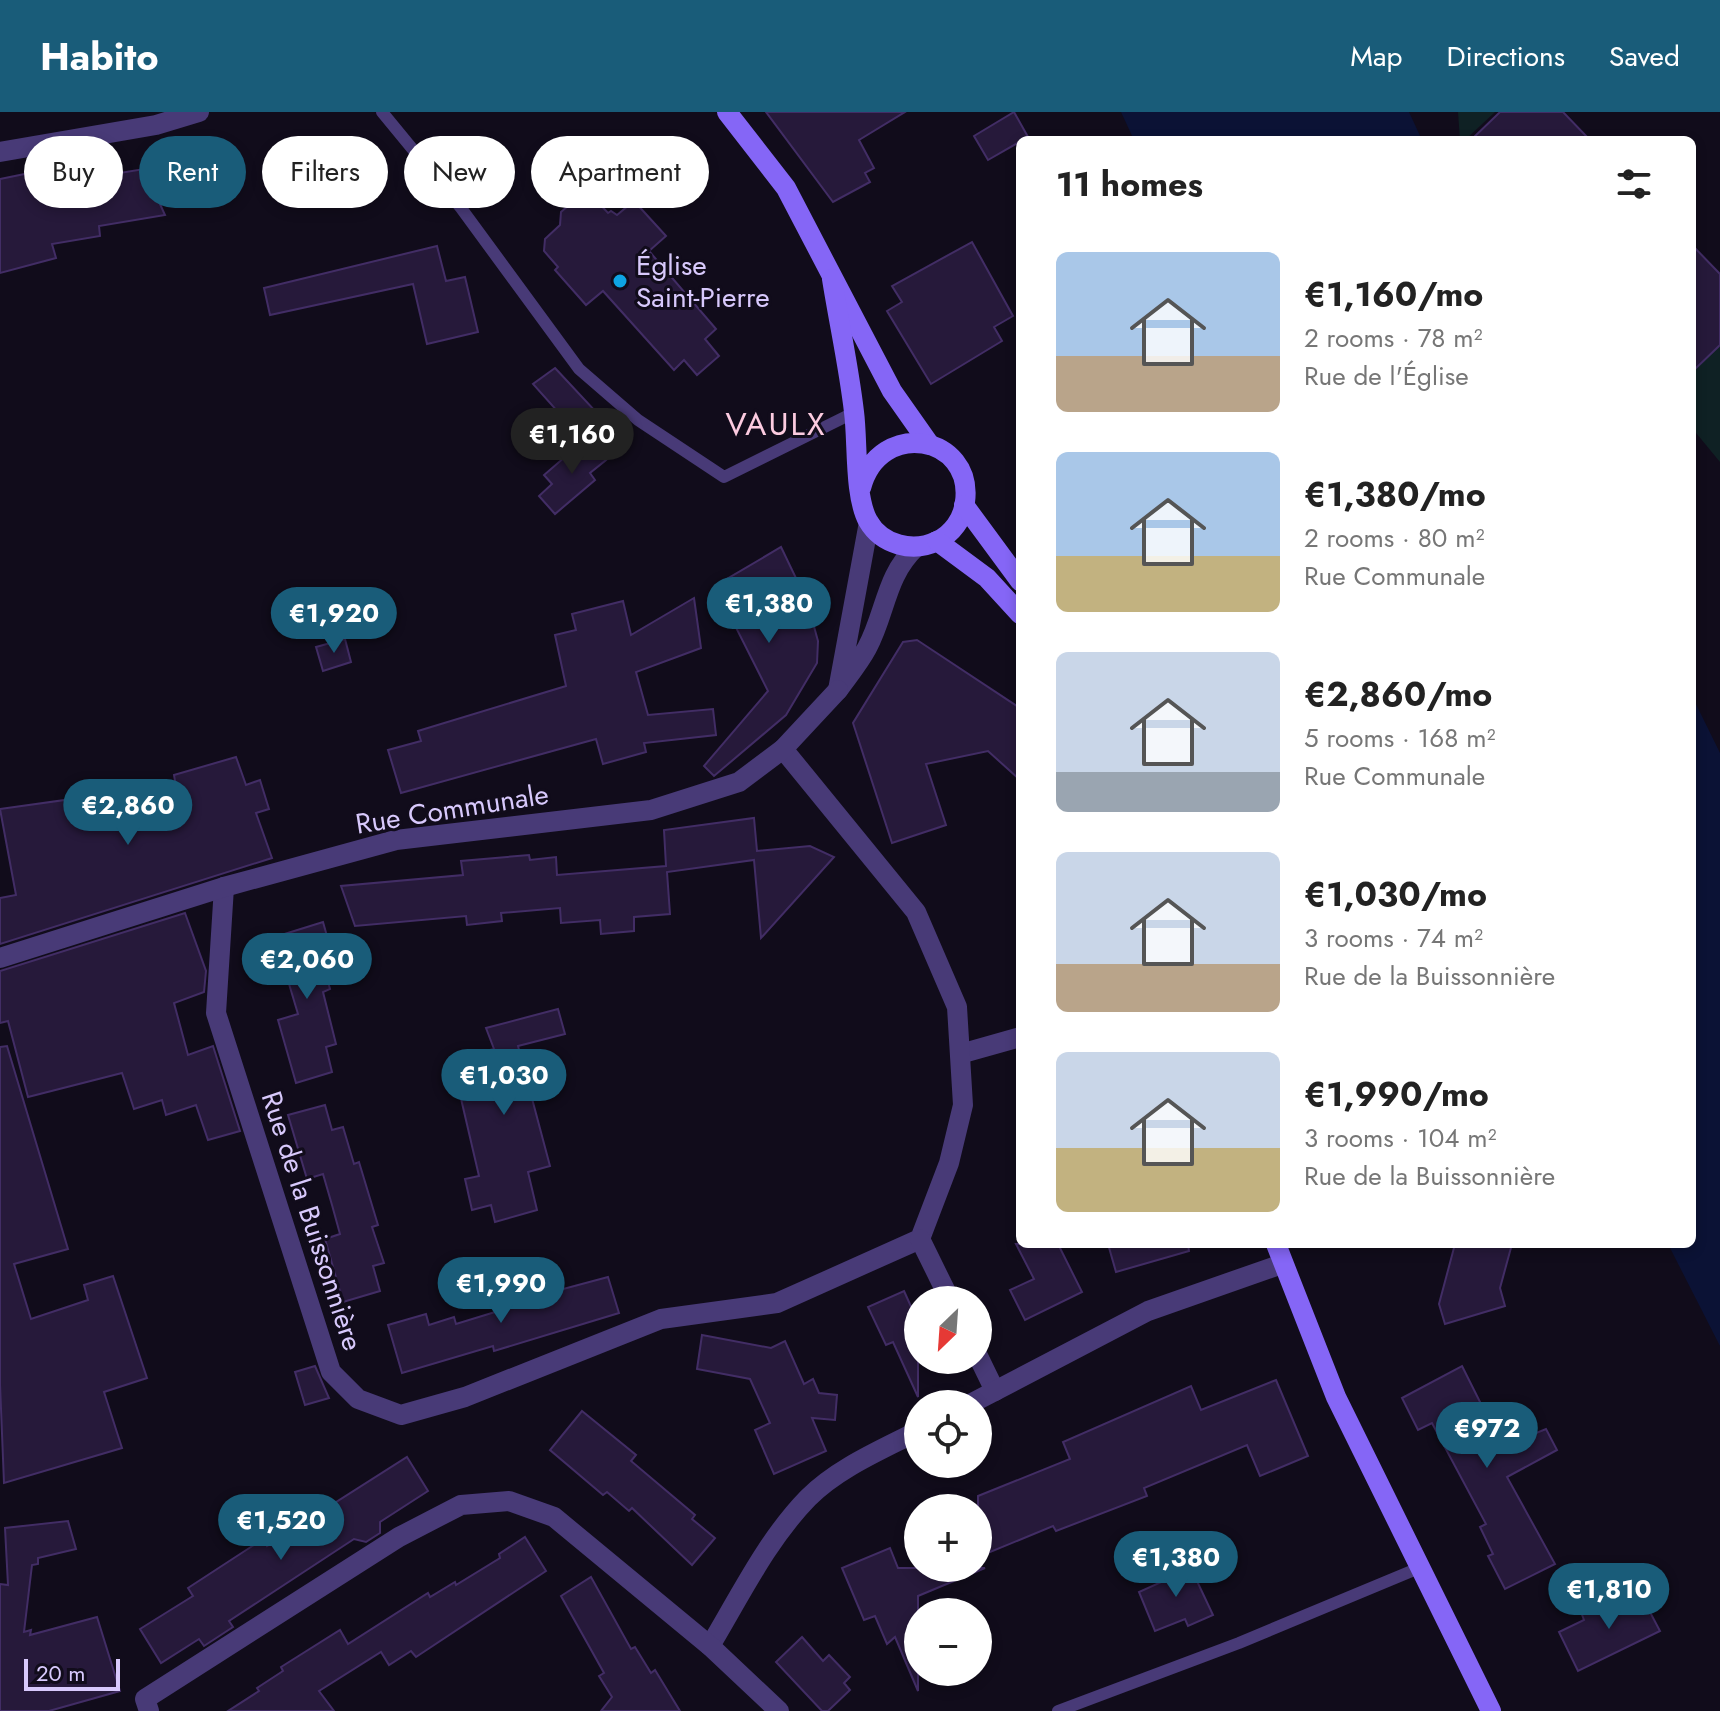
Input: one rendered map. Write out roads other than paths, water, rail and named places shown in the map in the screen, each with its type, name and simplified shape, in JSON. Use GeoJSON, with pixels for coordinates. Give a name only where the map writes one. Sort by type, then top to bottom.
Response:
{"type":"FeatureCollection","features":[{"type":"Feature","properties":{"kind":"main road"},"geometry":{"type":"LineString","coordinates":[[727,112],[786,188],[892,391],[930,445]]}},
{"type":"Feature","properties":{"kind":"main road"},"geometry":{"type":"LineString","coordinates":[[832,279],[855,412],[862,506],[869,522],[889,541],[916,547],[937,541],[952,530],[964,505],[962,475],[943,452],[930,445],[907,443],[885,450],[869,467],[861,488]]}},
{"type":"Feature","properties":{"kind":"main road"},"geometry":{"type":"LineString","coordinates":[[964,505],[1016,576]]}},
{"type":"Feature","properties":{"kind":"main road"},"geometry":{"type":"LineString","coordinates":[[937,541],[987,578],[1016,610]]}},
{"type":"Feature","properties":{"kind":"main road"},"geometry":{"type":"LineString","coordinates":[[1279,1254],[1336,1397],[1491,1711]]}},
{"type":"Feature","properties":{"kind":"street"},"geometry":{"type":"LineString","coordinates":[[0,152],[156,125],[199,112]]}},
{"type":"Feature","properties":{"kind":"street"},"geometry":{"type":"LineString","coordinates":[[838,690],[869,522]]}},
{"type":"Feature","properties":{"kind":"street","name":"Rue Communale"},"geometry":{"type":"LineString","coordinates":[[0,958],[224,887],[396,840],[651,810],[739,782],[783,749],[838,690],[868,646],[888,586],[905,558],[916,547]]}},
{"type":"Feature","properties":{"kind":"street"},"geometry":{"type":"LineString","coordinates":[[783,749],[916,912],[957,1007],[963,1105],[949,1163],[920,1239],[943,1286]]}},
{"type":"Feature","properties":{"kind":"street","name":"Rue de la Buissonnière"},"geometry":{"type":"LineString","coordinates":[[224,887],[216,1013],[331,1372],[358,1399],[401,1415],[465,1397],[661,1319],[777,1303],[920,1239]]}},
{"type":"Feature","properties":{"kind":"street"},"geometry":{"type":"LineString","coordinates":[[960,1054],[1016,1038]]}},
{"type":"Feature","properties":{"kind":"street"},"geometry":{"type":"LineString","coordinates":[[992,1393],[1148,1311],[1279,1254]]}},
{"type":"Feature","properties":{"kind":"street"},"geometry":{"type":"LineString","coordinates":[[987,1374],[995,1391]]}},
{"type":"Feature","properties":{"kind":"street"},"geometry":{"type":"LineString","coordinates":[[710,1646],[780,1531],[810,1496],[858,1462],[904,1438]]}},
{"type":"Feature","properties":{"kind":"street"},"geometry":{"type":"LineString","coordinates":[[149,1711],[145,1699],[399,1537],[461,1505],[509,1501],[554,1517],[710,1646],[779,1711]]}},
{"type":"Feature","properties":{"kind":"lane"},"geometry":{"type":"LineString","coordinates":[[382,112],[461,208],[579,369],[638,420],[724,477],[855,412]]}},
{"type":"Feature","properties":{"kind":"lane"},"geometry":{"type":"LineString","coordinates":[[1058,1711],[1253,1637],[1419,1568]]}},
{"type":"Feature","properties":{"kind":"water"},"geometry":{"type":"Polygon","coordinates":[[[1121,112],[1409,112],[1420,136],[1132,136],[1121,112]]]}},
{"type":"Feature","properties":{"kind":"water"},"geometry":{"type":"Polygon","coordinates":[[[1696,704],[1720,753],[1720,1346],[1670,1248],[1696,1248],[1696,704]]]}},
{"type":"Feature","properties":{"kind":"place","name":"Église Saint-Pierre"},"geometry":{"type":"Point","coordinates":[620,281]}},
{"type":"Feature","properties":{"kind":"district","name":"VAULX"},"geometry":{"type":"Point","coordinates":[776,424]}}]}
